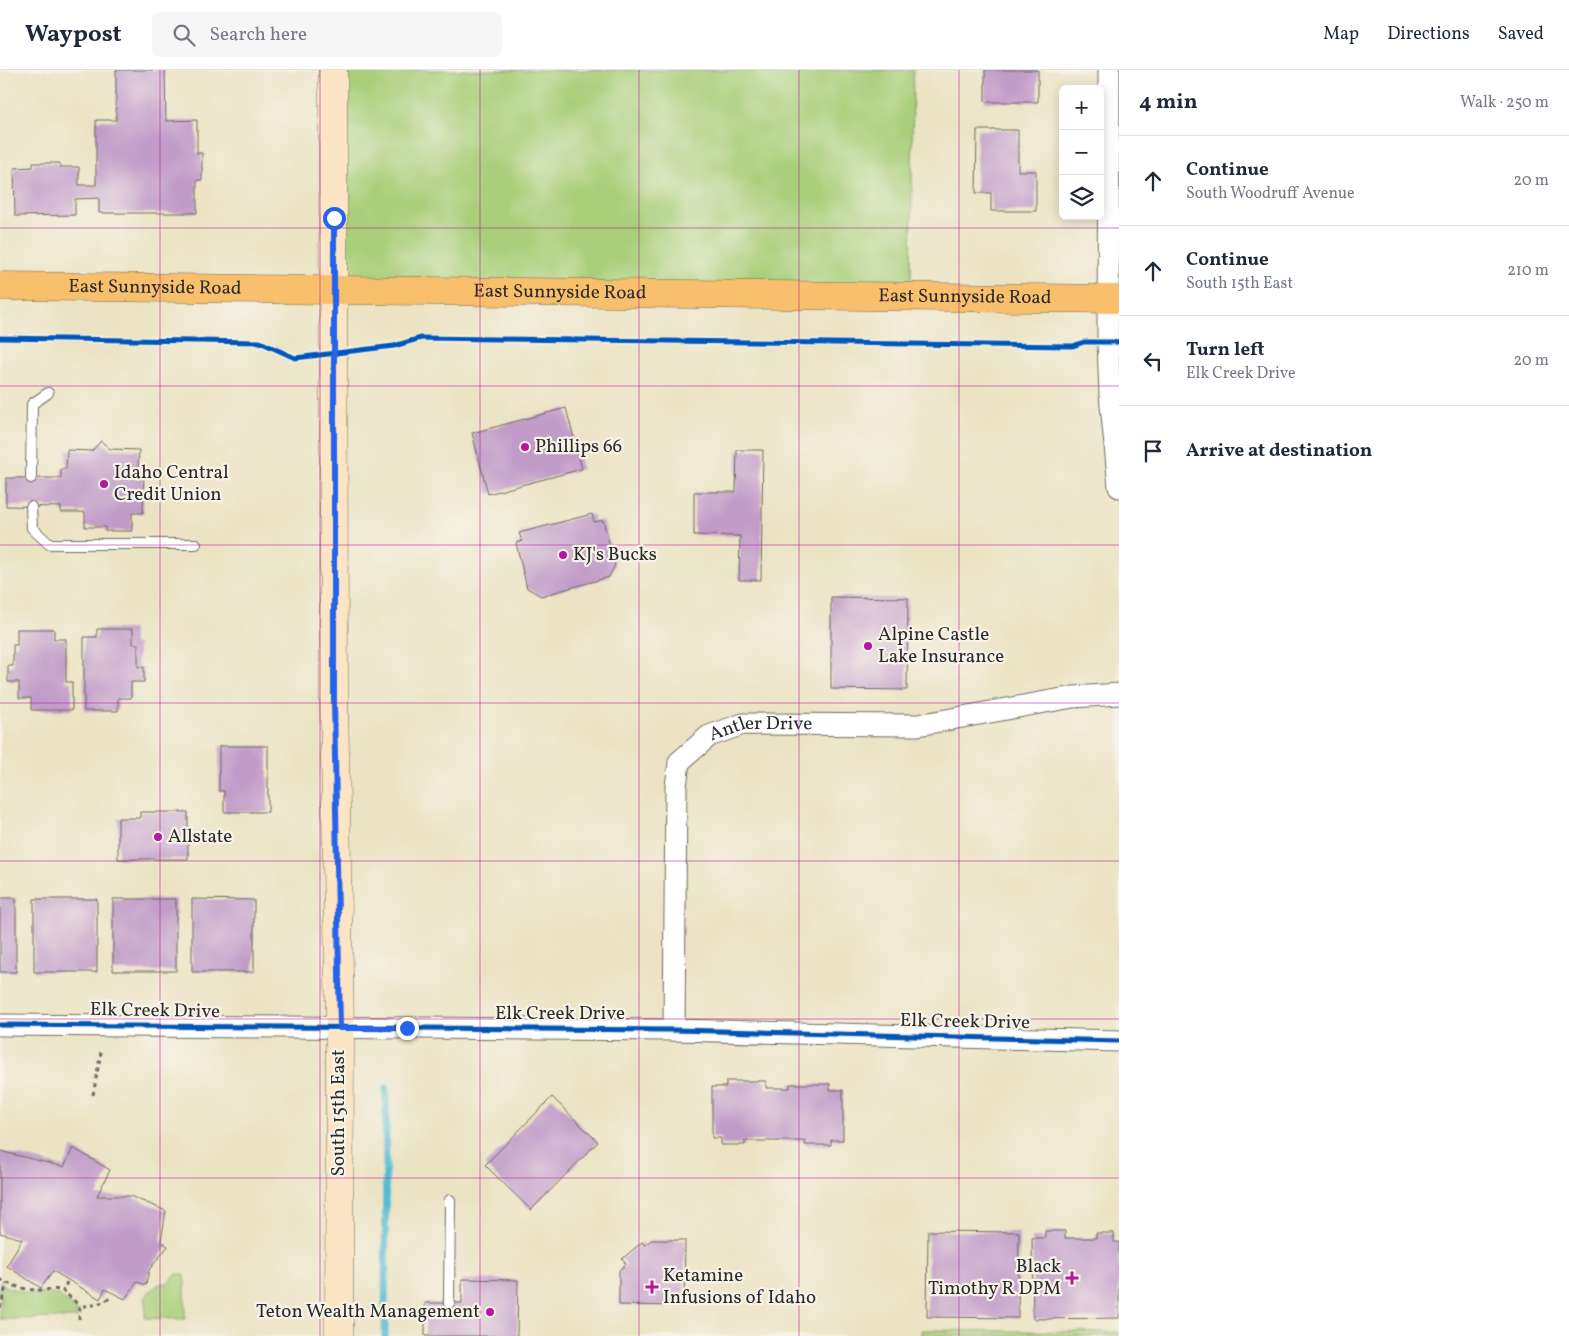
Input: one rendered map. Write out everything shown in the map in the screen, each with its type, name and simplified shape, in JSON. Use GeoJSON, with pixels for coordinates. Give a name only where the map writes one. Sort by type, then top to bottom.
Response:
{"type":"FeatureCollection","features":[{"type":"Feature","properties":{"kind":"main road","name":"South 15th East"},"geometry":{"type":"LineString","coordinates":[[333,70],[334,700],[340,1028],[338,1336]]}},
{"type":"Feature","properties":{"kind":"main road","name":"East Sunnyside Road"},"geometry":{"type":"LineString","coordinates":[[0,286],[1113,299]]}},
{"type":"Feature","properties":{"kind":"street"},"geometry":{"type":"LineString","coordinates":[[1109,70],[1113,299],[1110,395],[1119,487]]}},
{"type":"Feature","properties":{"kind":"street","name":"Antler Drive"},"geometry":{"type":"LineString","coordinates":[[674,1030],[676,786],[679,762],[709,736],[744,724],[918,725],[1073,697],[1119,694]]}},
{"type":"Feature","properties":{"kind":"street","name":"Elk Creek Drive"},"geometry":{"type":"LineString","coordinates":[[0,1025],[674,1030],[1119,1041]]}},
{"type":"Feature","properties":{"kind":"lane"},"geometry":{"type":"LineString","coordinates":[[31,478],[32,404],[48,393]]}},
{"type":"Feature","properties":{"kind":"lane"},"geometry":{"type":"LineString","coordinates":[[31,507],[32,528],[49,544],[196,544]]}},
{"type":"Feature","properties":{"kind":"lane"},"geometry":{"type":"LineString","coordinates":[[449,1302],[450,1200]]}},
{"type":"Feature","properties":{"kind":"path"},"geometry":{"type":"LineString","coordinates":[[93,1095],[101,1052]]}},
{"type":"Feature","properties":{"kind":"path"},"geometry":{"type":"LineString","coordinates":[[0,1279],[15,1286],[38,1290],[58,1289],[80,1306],[92,1306],[112,1297]]}},
{"type":"Feature","properties":{"kind":"path"},"geometry":{"type":"LineString","coordinates":[[63,1291],[67,1282]]}},
{"type":"Feature","properties":{"kind":"path"},"geometry":{"type":"LineString","coordinates":[[0,1308],[7,1283]]}},
{"type":"Feature","properties":{"kind":"path"},"geometry":{"type":"LineString","coordinates":[[79,1319],[80,1306]]}},
{"type":"Feature","properties":{"kind":"green space"},"geometry":{"type":"Polygon","coordinates":[[[336,70],[913,70],[911,297],[334,290],[336,70]]]}},
{"type":"Feature","properties":{"kind":"green space"},"geometry":{"type":"Polygon","coordinates":[[[176,1274],[185,1274],[185,1319],[145,1318],[146,1295],[159,1284],[168,1283],[176,1274]]]}},
{"type":"Feature","properties":{"kind":"green space"},"geometry":{"type":"Polygon","coordinates":[[[0,1282],[7,1287],[26,1293],[58,1295],[76,1309],[77,1318],[0,1319],[0,1282]]]}},
{"type":"Feature","properties":{"kind":"green space"},"geometry":{"type":"Polygon","coordinates":[[[921,1330],[1119,1332],[1119,1336],[921,1336],[921,1330]]]}},
{"type":"Feature","properties":{"kind":"building"},"geometry":{"type":"Polygon","coordinates":[[[116,70],[165,70],[166,121],[197,120],[197,153],[202,153],[202,180],[197,180],[197,213],[99,213],[99,198],[75,199],[75,215],[15,216],[14,168],[33,167],[33,163],[60,163],[60,167],[79,167],[79,185],[96,185],[96,120],[116,120],[116,70]]]}},
{"type":"Feature","properties":{"kind":"building"},"geometry":{"type":"Polygon","coordinates":[[[985,70],[1038,70],[1038,102],[985,102],[985,70]]]}},
{"type":"Feature","properties":{"kind":"building"},"geometry":{"type":"Polygon","coordinates":[[[977,130],[1018,130],[1018,171],[1036,171],[1036,211],[991,211],[991,193],[976,193],[977,130]]]}},
{"type":"Feature","properties":{"kind":"building"},"geometry":{"type":"Polygon","coordinates":[[[566,408],[582,469],[488,494],[472,433],[566,408]]]}},
{"type":"Feature","properties":{"kind":"building"},"geometry":{"type":"Polygon","coordinates":[[[101,441],[110,449],[139,450],[138,469],[144,469],[143,513],[132,513],[132,531],[105,531],[105,527],[85,527],[85,512],[61,512],[61,507],[6,506],[6,478],[61,478],[61,469],[66,469],[67,450],[92,451],[101,441]]]}},
{"type":"Feature","properties":{"kind":"building"},"geometry":{"type":"Polygon","coordinates":[[[737,450],[763,450],[761,580],[739,580],[740,536],[694,535],[694,492],[736,492],[737,450]]]}},
{"type":"Feature","properties":{"kind":"building"},"geometry":{"type":"Polygon","coordinates":[[[592,514],[594,522],[603,520],[615,565],[609,577],[541,596],[527,588],[516,543],[522,541],[519,533],[592,514]]]}},
{"type":"Feature","properties":{"kind":"building"},"geometry":{"type":"Polygon","coordinates":[[[831,597],[908,598],[907,690],[831,689],[831,597]]]}},
{"type":"Feature","properties":{"kind":"building"},"geometry":{"type":"Polygon","coordinates":[[[17,629],[54,629],[54,639],[66,639],[66,682],[72,682],[72,710],[31,710],[31,698],[19,698],[19,682],[8,682],[8,666],[13,666],[13,645],[17,645],[17,629]]]}},
{"type":"Feature","properties":{"kind":"building"},"geometry":{"type":"Polygon","coordinates":[[[97,629],[133,629],[133,644],[138,644],[138,667],[144,667],[144,682],[131,682],[131,698],[118,698],[118,711],[84,711],[84,637],[97,637],[97,629]]]}},
{"type":"Feature","properties":{"kind":"building"},"geometry":{"type":"Polygon","coordinates":[[[219,746],[268,746],[268,812],[224,812],[224,791],[219,791],[219,746]]]}},
{"type":"Feature","properties":{"kind":"building"},"geometry":{"type":"Polygon","coordinates":[[[140,812],[188,812],[188,859],[118,859],[118,818],[140,818],[140,812]]]}},
{"type":"Feature","properties":{"kind":"building"},"geometry":{"type":"Polygon","coordinates":[[[0,898],[16,898],[16,972],[0,972],[0,898]]]}},
{"type":"Feature","properties":{"kind":"building"},"geometry":{"type":"Polygon","coordinates":[[[34,899],[97,899],[97,972],[34,972],[34,899]]]}},
{"type":"Feature","properties":{"kind":"building"},"geometry":{"type":"Polygon","coordinates":[[[113,899],[176,899],[176,971],[113,971],[113,899]]]}},
{"type":"Feature","properties":{"kind":"building"},"geometry":{"type":"Polygon","coordinates":[[[192,899],[254,900],[254,972],[192,972],[192,899]]]}},
{"type":"Feature","properties":{"kind":"building"},"geometry":{"type":"Polygon","coordinates":[[[726,1081],[766,1081],[766,1088],[790,1088],[790,1084],[830,1084],[830,1090],[843,1090],[843,1140],[831,1140],[831,1145],[805,1145],[805,1141],[745,1141],[745,1145],[721,1145],[721,1138],[712,1138],[712,1087],[726,1087],[726,1081]]]}},
{"type":"Feature","properties":{"kind":"building"},"geometry":{"type":"Polygon","coordinates":[[[552,1097],[598,1142],[531,1210],[485,1165],[552,1097]]]}},
{"type":"Feature","properties":{"kind":"building"},"geometry":{"type":"Polygon","coordinates":[[[73,1148],[110,1170],[97,1196],[130,1196],[166,1211],[161,1241],[168,1246],[149,1270],[146,1285],[137,1282],[125,1299],[105,1289],[100,1299],[53,1271],[41,1288],[7,1266],[22,1239],[0,1233],[0,1151],[64,1167],[73,1148]]]}},
{"type":"Feature","properties":{"kind":"building"},"geometry":{"type":"Polygon","coordinates":[[[928,1231],[1019,1232],[1018,1318],[927,1317],[928,1231]]]}},
{"type":"Feature","properties":{"kind":"building"},"geometry":{"type":"Polygon","coordinates":[[[1045,1231],[1065,1231],[1065,1238],[1096,1238],[1096,1233],[1114,1233],[1114,1242],[1119,1242],[1119,1318],[1033,1319],[1032,1238],[1045,1238],[1045,1231]]]}},
{"type":"Feature","properties":{"kind":"building","name":"Ketamine Infusions of Idaho"},"geometry":{"type":"Polygon","coordinates":[[[651,1240],[685,1240],[684,1306],[619,1305],[619,1270],[626,1264],[622,1259],[642,1242],[645,1245],[651,1240]]]}},
{"type":"Feature","properties":{"kind":"building"},"geometry":{"type":"Polygon","coordinates":[[[462,1279],[518,1280],[517,1336],[425,1336],[425,1303],[462,1303],[462,1279]]]}},
{"type":"Feature","properties":{"kind":"waterway"},"geometry":{"type":"LineString","coordinates":[[385,1336],[386,1088]]}},
{"type":"Feature","properties":{"kind":"cycle path"},"geometry":{"type":"LineString","coordinates":[[0,338],[260,342],[295,358],[394,346],[421,338],[1073,346],[1084,342],[1119,342]]}},
{"type":"Feature","properties":{"kind":"cycle path"},"geometry":{"type":"LineString","coordinates":[[0,1025],[674,1030],[1119,1041]]}},
{"type":"Feature","properties":{"kind":"place","name":"Phillips 66"},"geometry":{"type":"Point","coordinates":[525,447]}},
{"type":"Feature","properties":{"kind":"place","name":"Idaho Central Credit Union"},"geometry":{"type":"Point","coordinates":[104,484]}},
{"type":"Feature","properties":{"kind":"place","name":"KJ's Bucks"},"geometry":{"type":"Point","coordinates":[563,555]}},
{"type":"Feature","properties":{"kind":"place","name":"Alpine Castle Lake Insurance"},"geometry":{"type":"Point","coordinates":[868,646]}},
{"type":"Feature","properties":{"kind":"place","name":"Allstate"},"geometry":{"type":"Point","coordinates":[158,837]}},
{"type":"Feature","properties":{"kind":"place","name":"Black Timothy R DPM"},"geometry":{"type":"Point","coordinates":[1072,1278]}},
{"type":"Feature","properties":{"kind":"place","name":"Ketamine Infusions of Idaho"},"geometry":{"type":"Point","coordinates":[652,1287]}},
{"type":"Feature","properties":{"kind":"place","name":"Teton Wealth Management"},"geometry":{"type":"Point","coordinates":[490,1312]}},
{"type":"Feature","properties":{"kind":"route"},"geometry":{"type":"LineString","coordinates":[[334,218],[334,700],[340,1028],[407,1028]]}}]}
